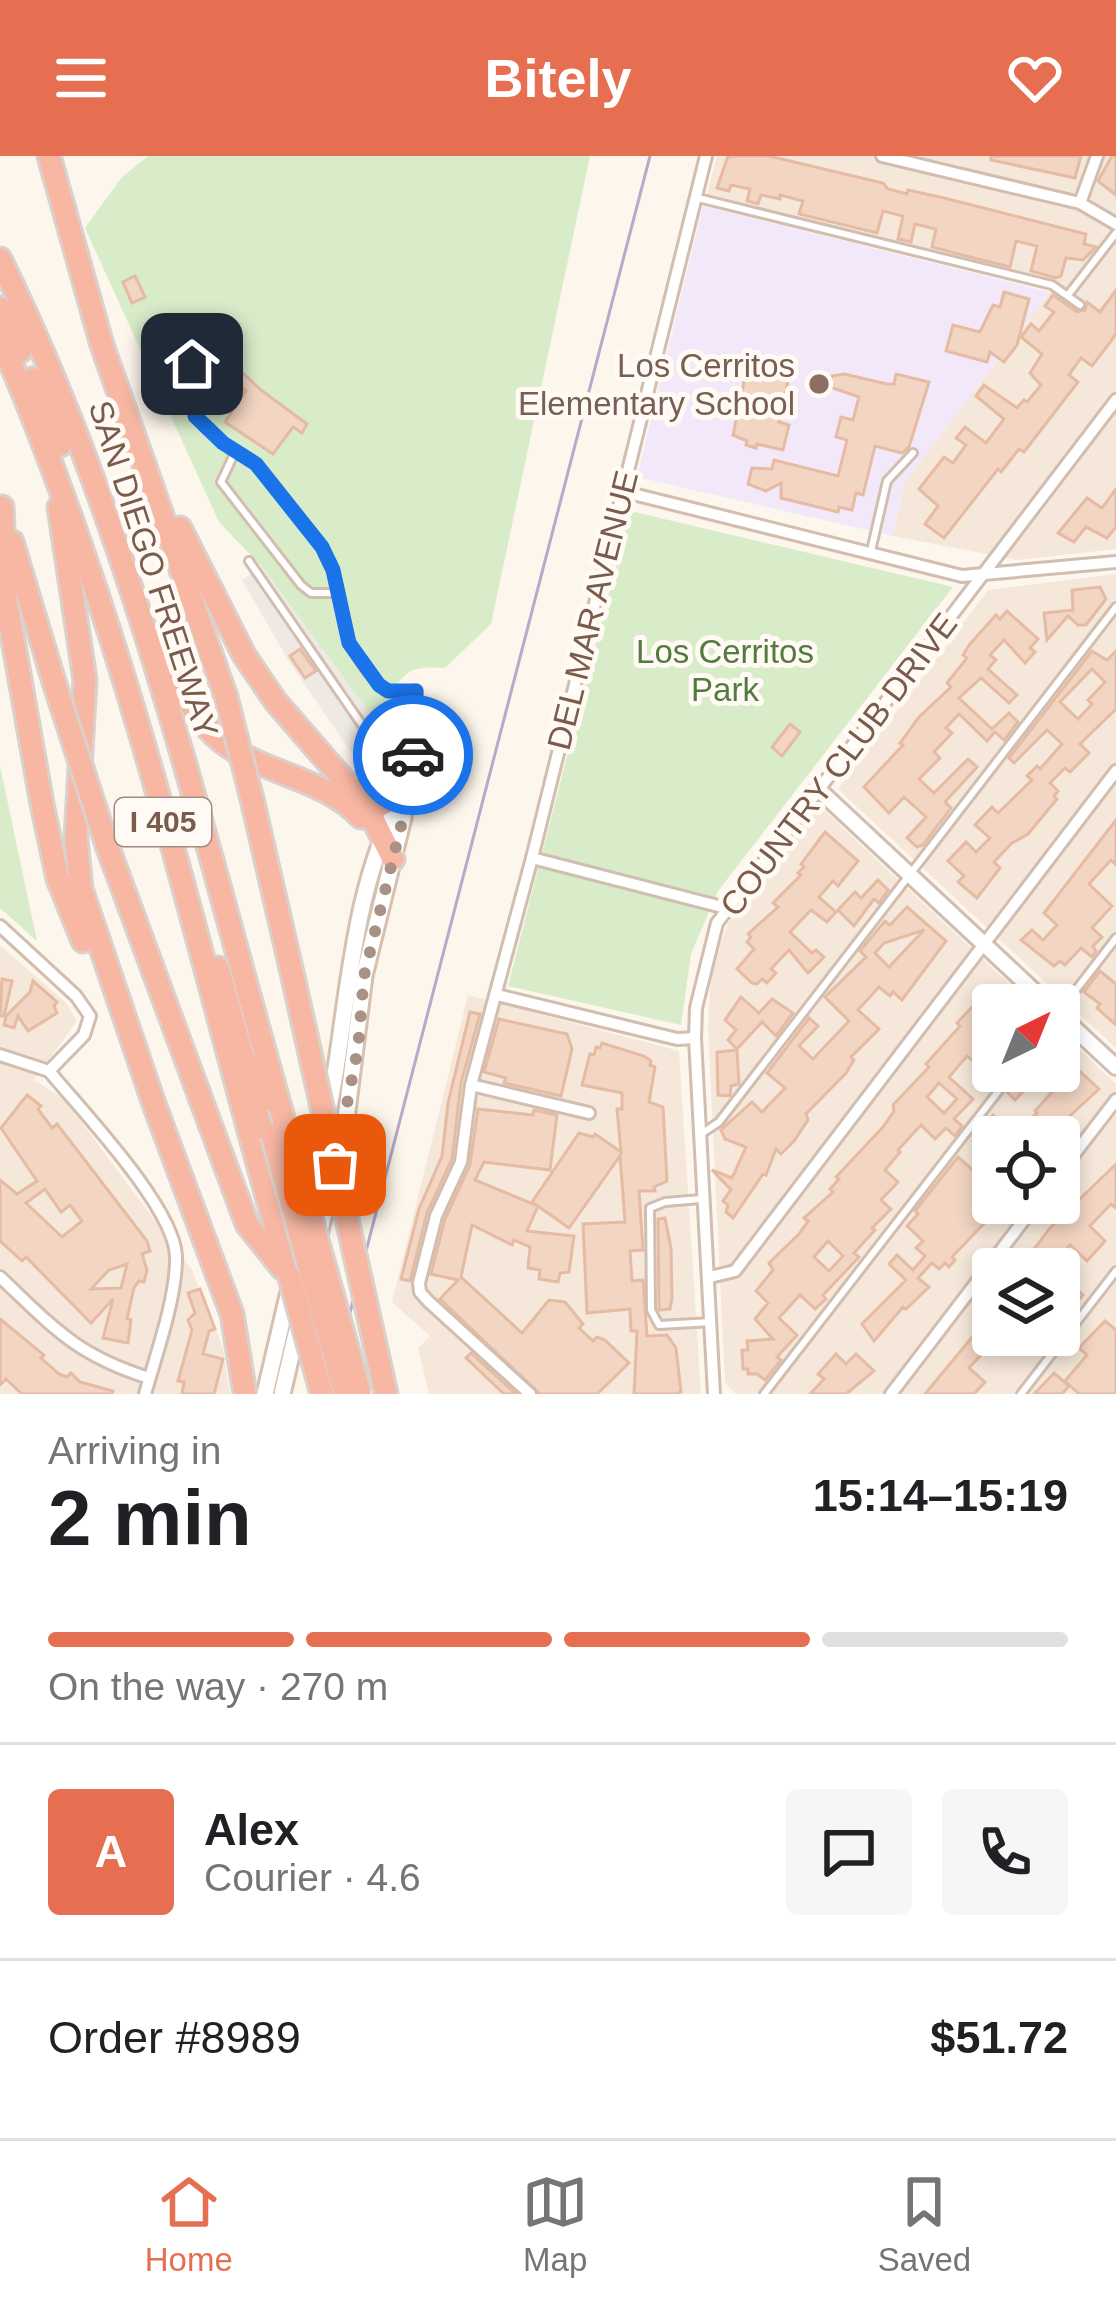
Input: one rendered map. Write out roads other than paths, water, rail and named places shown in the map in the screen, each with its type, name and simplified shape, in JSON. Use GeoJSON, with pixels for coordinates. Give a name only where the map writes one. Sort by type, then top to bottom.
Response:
{"type":"FeatureCollection","features":[{"type":"Feature","properties":{"kind":"highway"},"geometry":{"type":"LineString","coordinates":[[49,156],[102,345],[226,697],[386,1394]]}},
{"type":"Feature","properties":{"kind":"highway"},"geometry":{"type":"LineString","coordinates":[[3,274],[104,542],[146,677],[335,1394]]}},
{"type":"Feature","properties":{"kind":"highway","name":"SAN DIEGO FREEWAY"},"geometry":{"type":"LineString","coordinates":[[3,274],[62,391],[134,590],[360,1394]]}},
{"type":"Feature","properties":{"kind":"highway"},"geometry":{"type":"LineString","coordinates":[[0,308],[48,412],[114,602],[345,1394]]}},
{"type":"Feature","properties":{"kind":"highway","name":"SAN DIEGO FREEWAY"},"geometry":{"type":"LineString","coordinates":[[0,338],[53,465],[116,647],[322,1394]]}},
{"type":"Feature","properties":{"kind":"highway"},"geometry":{"type":"LineString","coordinates":[[53,465],[85,680],[76,865],[93,932],[232,1314],[245,1394]]}},
{"type":"Feature","properties":{"kind":"highway"},"geometry":{"type":"LineString","coordinates":[[153,488],[178,523],[224,623],[256,675],[388,849]]}},
{"type":"Feature","properties":{"kind":"highway"},"geometry":{"type":"LineString","coordinates":[[1,504],[7,600],[50,848],[73,917],[154,1104]]}},
{"type":"Feature","properties":{"kind":"highway"},"geometry":{"type":"LineString","coordinates":[[1,504],[108,848],[248,1224],[290,1278]]}},
{"type":"Feature","properties":{"kind":"highway"},"geometry":{"type":"LineString","coordinates":[[134,590],[197,713],[236,751],[360,808],[381,805],[406,783]]}},
{"type":"Feature","properties":{"kind":"main road"},"geometry":{"type":"LineString","coordinates":[[265,1394],[329,1116],[347,971],[403,818],[406,783]]}},
{"type":"Feature","properties":{"kind":"main road"},"geometry":{"type":"LineString","coordinates":[[282,1394],[346,1120],[364,976],[388,849]]}},
{"type":"Feature","properties":{"kind":"street","name":"DEL MAR AVENUE"},"geometry":{"type":"LineString","coordinates":[[497,995],[706,156]]}},
{"type":"Feature","properties":{"kind":"street"},"geometry":{"type":"LineString","coordinates":[[882,156],[1080,203],[1116,229]]}},
{"type":"Feature","properties":{"kind":"street"},"geometry":{"type":"LineString","coordinates":[[1080,203],[1097,156]]}},
{"type":"Feature","properties":{"kind":"street","name":"COUNTRY CLUB DRIVE"},"geometry":{"type":"LineString","coordinates":[[714,1394],[695,1038],[708,951],[726,908],[1116,400]]}},
{"type":"Feature","properties":{"kind":"street"},"geometry":{"type":"LineString","coordinates":[[621,491],[962,576],[1116,562]]}},
{"type":"Feature","properties":{"kind":"street"},"geometry":{"type":"LineString","coordinates":[[406,783],[416,736],[416,691]]}},
{"type":"Feature","properties":{"kind":"street"},"geometry":{"type":"LineString","coordinates":[[710,1277],[735,1271],[1116,771]]}},
{"type":"Feature","properties":{"kind":"street"},"geometry":{"type":"LineString","coordinates":[[818,789],[1027,984]]}},
{"type":"Feature","properties":{"kind":"street"},"geometry":{"type":"LineString","coordinates":[[532,858],[726,908]]}},
{"type":"Feature","properties":{"kind":"street"},"geometry":{"type":"LineString","coordinates":[[0,926],[76,996],[90,1016],[84,1035],[49,1071]]}},
{"type":"Feature","properties":{"kind":"street"},"geometry":{"type":"LineString","coordinates":[[530,1394],[420,1292],[436,1216],[460,1162],[472,1085],[497,995],[677,1039],[695,1038]]}},
{"type":"Feature","properties":{"kind":"street"},"geometry":{"type":"LineString","coordinates":[[1080,1033],[1116,1066]]}},
{"type":"Feature","properties":{"kind":"street"},"geometry":{"type":"LineString","coordinates":[[0,1055],[49,1071],[164,1218],[175,1246],[174,1276],[145,1394]]}},
{"type":"Feature","properties":{"kind":"street"},"geometry":{"type":"LineString","coordinates":[[472,1085],[589,1113]]}},
{"type":"Feature","properties":{"kind":"street"},"geometry":{"type":"LineString","coordinates":[[1080,1147],[1116,1100]]}},
{"type":"Feature","properties":{"kind":"street"},"geometry":{"type":"LineString","coordinates":[[891,1394],[1021,1224]]}},
{"type":"Feature","properties":{"kind":"street"},"geometry":{"type":"LineString","coordinates":[[0,1277],[82,1351],[149,1378]]}},
{"type":"Feature","properties":{"kind":"lane"},"geometry":{"type":"LineString","coordinates":[[695,197],[1052,286],[1080,304]]}},
{"type":"Feature","properties":{"kind":"lane"},"geometry":{"type":"LineString","coordinates":[[1068,295],[1116,229]]}},
{"type":"Feature","properties":{"kind":"lane"},"geometry":{"type":"LineString","coordinates":[[195,416],[211,394],[208,383],[177,352],[181,383],[195,416],[223,443],[256,464],[322,547],[333,570],[349,643],[379,685],[388,691],[416,691]]}},
{"type":"Feature","properties":{"kind":"lane"},"geometry":{"type":"LineString","coordinates":[[236,450],[221,482],[235,502],[301,585],[311,593],[337,593]]}},
{"type":"Feature","properties":{"kind":"lane"},"geometry":{"type":"LineString","coordinates":[[870,553],[887,481],[913,453]]}},
{"type":"Feature","properties":{"kind":"lane"},"geometry":{"type":"LineString","coordinates":[[249,561],[406,783]]}},
{"type":"Feature","properties":{"kind":"lane"},"geometry":{"type":"LineString","coordinates":[[701,1134],[719,1122],[1116,607]]}},
{"type":"Feature","properties":{"kind":"lane"},"geometry":{"type":"LineString","coordinates":[[1080,985],[1116,938]]}},
{"type":"Feature","properties":{"kind":"lane"},"geometry":{"type":"LineString","coordinates":[[764,1394],[998,1092]]}},
{"type":"Feature","properties":{"kind":"lane"},"geometry":{"type":"LineString","coordinates":[[705,1199],[656,1203],[650,1208],[651,1310],[659,1325],[712,1322]]}},
{"type":"Feature","properties":{"kind":"lane"},"geometry":{"type":"LineString","coordinates":[[1022,1394],[1116,1271]]}},
{"type":"Feature","properties":{"kind":"tram line"},"geometry":{"type":"LineString","coordinates":[[329,1394],[650,156]]}},
{"type":"Feature","properties":{"kind":"place","name":"Los Cerritos Elementary School"},"geometry":{"type":"Point","coordinates":[819,384]}},
{"type":"Feature","properties":{"kind":"park label","name":"Los Cerritos Park"},"geometry":{"type":"Point","coordinates":[725,670]}}]}
